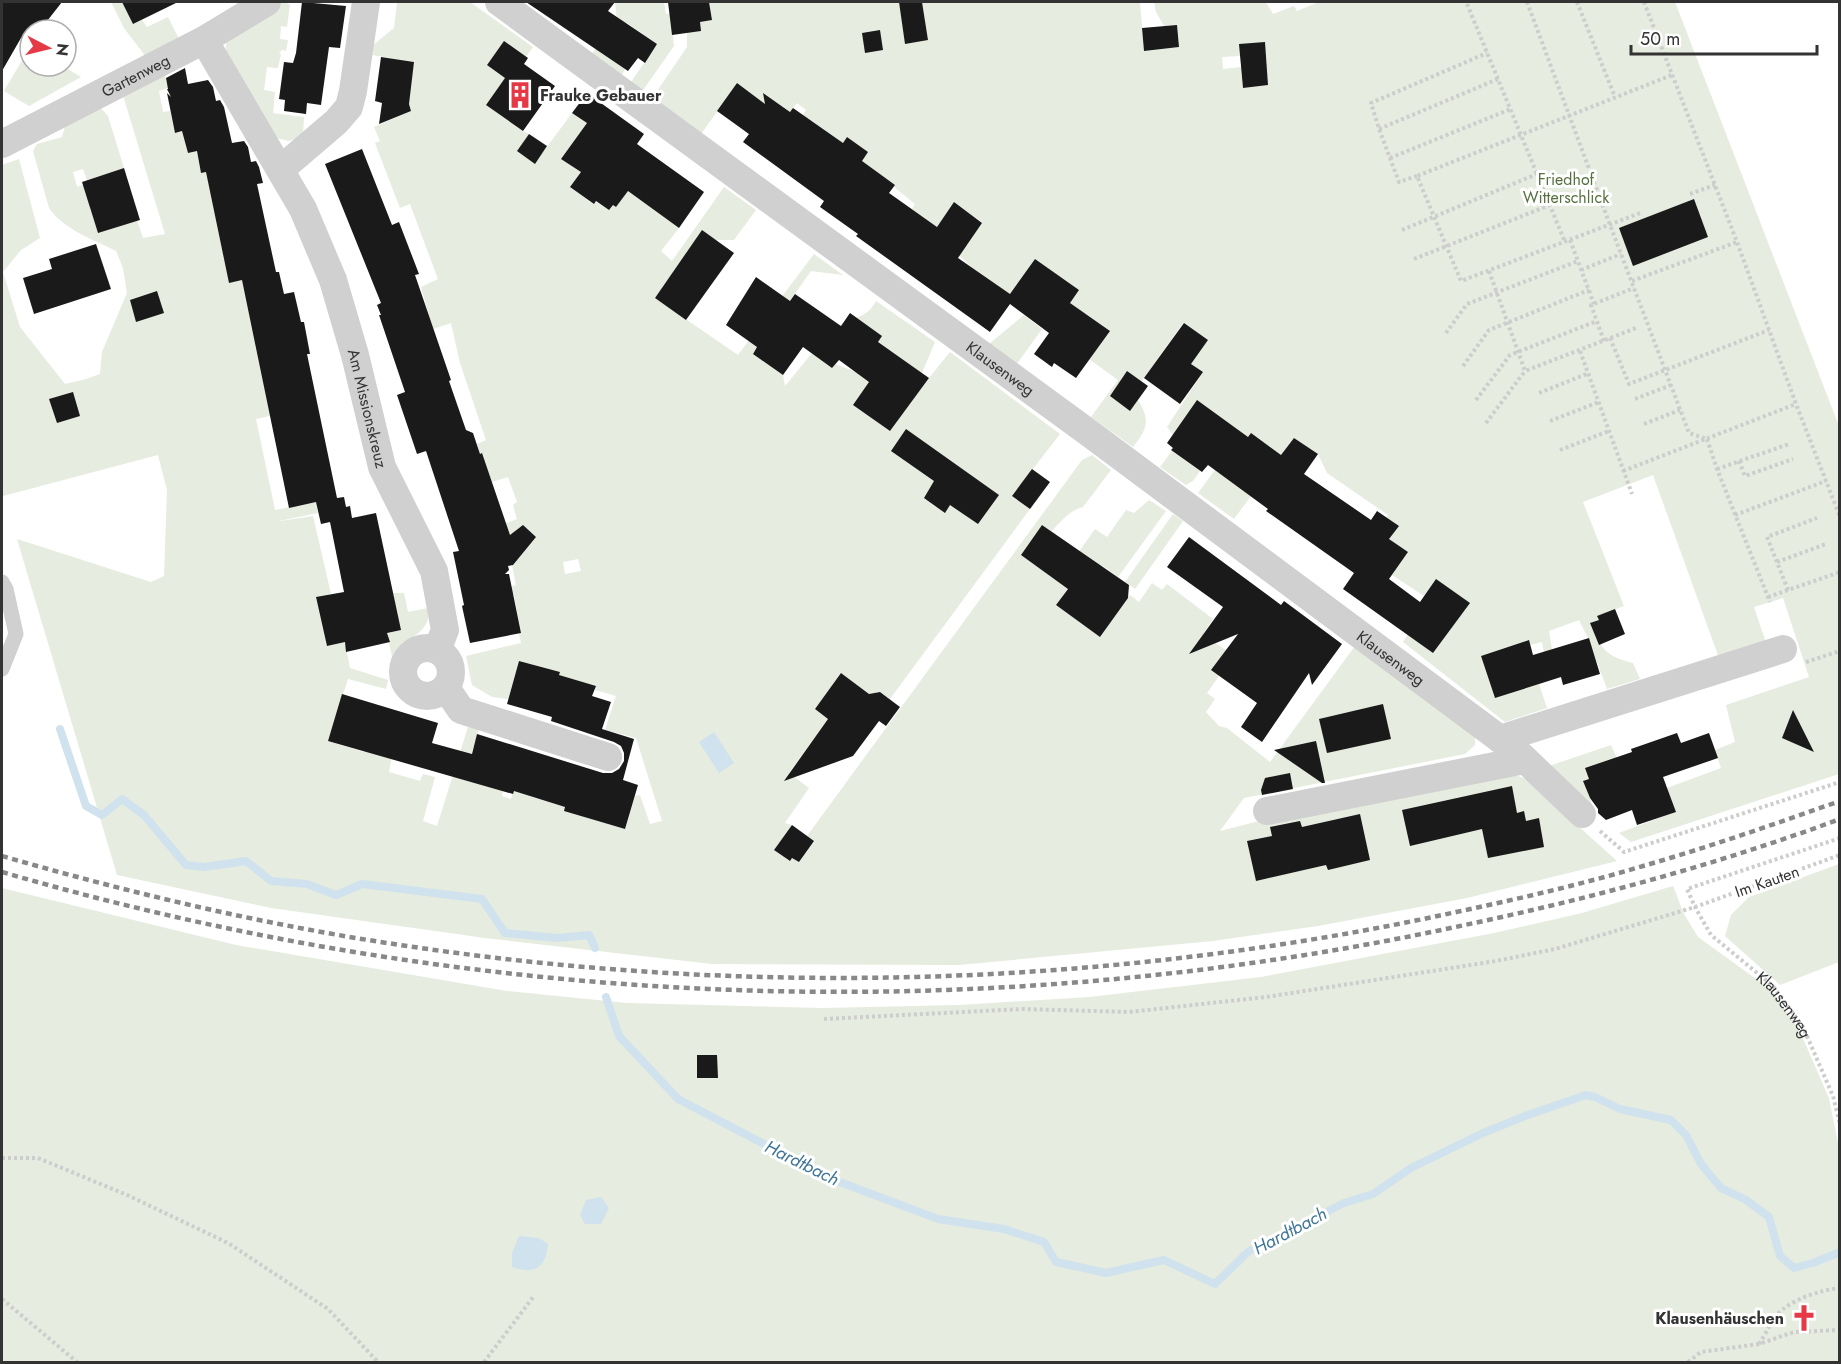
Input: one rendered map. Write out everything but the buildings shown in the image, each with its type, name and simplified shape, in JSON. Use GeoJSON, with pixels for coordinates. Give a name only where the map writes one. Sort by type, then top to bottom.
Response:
{"type":"FeatureCollection","features":[{"type":"Feature","properties":{"kind":"street","name":"Gartenweg"},"geometry":{"type":"LineString","coordinates":[[2,144],[204,40],[267,2]]}},
{"type":"Feature","properties":{"kind":"street"},"geometry":{"type":"LineString","coordinates":[[281,169],[336,122],[349,107],[366,2]]}},
{"type":"Feature","properties":{"kind":"street","name":"Klausenweg"},"geometry":{"type":"LineString","coordinates":[[499,2],[1089,433],[1500,739],[1582,814]]}},
{"type":"Feature","properties":{"kind":"street","name":"Am Missionskreuz"},"geometry":{"type":"LineString","coordinates":[[204,40],[303,209],[333,280],[355,355],[382,467],[434,571],[445,630],[437,650]]}},
{"type":"Feature","properties":{"kind":"street"},"geometry":{"type":"LineString","coordinates":[[429,648],[445,655],[450,665],[451,677],[446,688],[437,694],[426,696],[415,693],[407,686],[404,676],[406,662],[411,654],[429,648]]}},
{"type":"Feature","properties":{"kind":"street"},"geometry":{"type":"LineString","coordinates":[[1500,739],[1793,656]]}},
{"type":"Feature","properties":{"kind":"street"},"geometry":{"type":"LineString","coordinates":[[446,688],[461,710],[608,757]]}},
{"type":"Feature","properties":{"kind":"street"},"geometry":{"type":"LineString","coordinates":[[1267,810],[1525,760]]}},
{"type":"Feature","properties":{"kind":"lane"},"geometry":{"type":"LineString","coordinates":[[2,582],[6,589],[16,634],[2,669]]}},
{"type":"Feature","properties":{"kind":"path"},"geometry":{"type":"LineString","coordinates":[[1527,2],[1689,433],[1707,439]]}},
{"type":"Feature","properties":{"kind":"path"},"geometry":{"type":"LineString","coordinates":[[1577,2],[1614,97]]}},
{"type":"Feature","properties":{"kind":"path"},"geometry":{"type":"LineString","coordinates":[[1644,2],[1737,242],[1839,517]]}},
{"type":"Feature","properties":{"kind":"path"},"geometry":{"type":"LineString","coordinates":[[1467,3],[1550,205],[1578,261],[1594,303]]}},
{"type":"Feature","properties":{"kind":"path"},"geometry":{"type":"LineString","coordinates":[[1487,53],[1371,103],[1378,129],[1399,182],[1672,75]]}},
{"type":"Feature","properties":{"kind":"path"},"geometry":{"type":"LineString","coordinates":[[1378,129],[1498,79]]}},
{"type":"Feature","properties":{"kind":"path"},"geometry":{"type":"LineString","coordinates":[[1390,158],[1510,109]]}},
{"type":"Feature","properties":{"kind":"path"},"geometry":{"type":"LineString","coordinates":[[1402,230],[1537,174]]}},
{"type":"Feature","properties":{"kind":"path"},"geometry":{"type":"LineString","coordinates":[[1417,176],[1461,280],[1640,213]]}},
{"type":"Feature","properties":{"kind":"path"},"geometry":{"type":"LineString","coordinates":[[1690,194],[1715,185]]}},
{"type":"Feature","properties":{"kind":"path"},"geometry":{"type":"LineString","coordinates":[[1414,259],[1550,205]]}},
{"type":"Feature","properties":{"kind":"path"},"geometry":{"type":"LineString","coordinates":[[1632,281],[1737,242]]}},
{"type":"Feature","properties":{"kind":"path"},"geometry":{"type":"LineString","coordinates":[[1581,270],[1621,254]]}},
{"type":"Feature","properties":{"kind":"path"},"geometry":{"type":"LineString","coordinates":[[1446,333],[1467,304],[1578,261]]}},
{"type":"Feature","properties":{"kind":"path"},"geometry":{"type":"LineString","coordinates":[[1489,271],[1525,371]]}},
{"type":"Feature","properties":{"kind":"path"},"geometry":{"type":"LineString","coordinates":[[1604,341],[1591,305],[1634,288]]}},
{"type":"Feature","properties":{"kind":"path"},"geometry":{"type":"LineString","coordinates":[[1463,366],[1489,330],[1589,290]]}},
{"type":"Feature","properties":{"kind":"path"},"geometry":{"type":"LineString","coordinates":[[1476,400],[1510,355],[1597,321]]}},
{"type":"Feature","properties":{"kind":"path"},"geometry":{"type":"LineString","coordinates":[[1486,423],[1525,371],[1636,328]]}},
{"type":"Feature","properties":{"kind":"path"},"geometry":{"type":"LineString","coordinates":[[1610,338],[1629,384],[1769,330]]}},
{"type":"Feature","properties":{"kind":"path"},"geometry":{"type":"LineString","coordinates":[[1580,351],[1632,494]]}},
{"type":"Feature","properties":{"kind":"path"},"geometry":{"type":"LineString","coordinates":[[1539,393],[1588,373]]}},
{"type":"Feature","properties":{"kind":"path"},"geometry":{"type":"LineString","coordinates":[[1635,399],[1671,385]]}},
{"type":"Feature","properties":{"kind":"path"},"geometry":{"type":"LineString","coordinates":[[1550,421],[1599,402]]}},
{"type":"Feature","properties":{"kind":"path"},"geometry":{"type":"LineString","coordinates":[[1623,471],[1796,404]]}},
{"type":"Feature","properties":{"kind":"path"},"geometry":{"type":"LineString","coordinates":[[1644,424],[1680,410]]}},
{"type":"Feature","properties":{"kind":"path"},"geometry":{"type":"LineString","coordinates":[[1560,450],[1609,431]]}},
{"type":"Feature","properties":{"kind":"path"},"geometry":{"type":"LineString","coordinates":[[1707,439],[1769,599],[1839,572]]}},
{"type":"Feature","properties":{"kind":"path"},"geometry":{"type":"LineString","coordinates":[[1717,469],[1789,444]]}},
{"type":"Feature","properties":{"kind":"path"},"geometry":{"type":"LineString","coordinates":[[1739,462],[1745,476],[1792,459]]}},
{"type":"Feature","properties":{"kind":"path"},"geometry":{"type":"LineString","coordinates":[[1735,515],[1826,481]]}},
{"type":"Feature","properties":{"kind":"path"},"geometry":{"type":"LineString","coordinates":[[1788,590],[1767,537],[1817,518]]}},
{"type":"Feature","properties":{"kind":"path"},"geometry":{"type":"LineString","coordinates":[[1777,562],[1826,544]]}},
{"type":"Feature","properties":{"kind":"path"},"geometry":{"type":"LineString","coordinates":[[1793,656],[1839,651]]}},
{"type":"Feature","properties":{"kind":"path"},"geometry":{"type":"LineString","coordinates":[[1624,852],[1839,782]]}},
{"type":"Feature","properties":{"kind":"path"},"geometry":{"type":"LineString","coordinates":[[1695,907],[1687,889],[1839,838]]}},
{"type":"Feature","properties":{"kind":"path","name":"Im Kauten"},"geometry":{"type":"LineString","coordinates":[[824,1019],[1023,1009],[1129,1012],[1266,997],[1496,961],[1555,949],[1695,907],[1839,855]]}},
{"type":"Feature","properties":{"kind":"path","name":"Klausenweg"},"geometry":{"type":"LineString","coordinates":[[1695,907],[1711,935],[1773,986],[1803,1027],[1833,1096],[1839,1124]]}},
{"type":"Feature","properties":{"kind":"path"},"geometry":{"type":"LineString","coordinates":[[2,1158],[38,1158],[127,1195],[228,1243],[328,1309],[378,1362]]}},
{"type":"Feature","properties":{"kind":"path"},"geometry":{"type":"LineString","coordinates":[[1759,1344],[1777,1314],[1801,1298],[1839,1288]]}},
{"type":"Feature","properties":{"kind":"path"},"geometry":{"type":"LineString","coordinates":[[484,1362],[534,1296]]}},
{"type":"Feature","properties":{"kind":"path"},"geometry":{"type":"LineString","coordinates":[[2,1299],[77,1362]]}},
{"type":"Feature","properties":{"kind":"path"},"geometry":{"type":"LineString","coordinates":[[1688,1362],[1701,1352],[1759,1344],[1794,1332],[1839,1330]]}},
{"type":"Feature","properties":{"kind":"green space"},"geometry":{"type":"Polygon","coordinates":[[[111,2],[122,2],[134,24],[142,20],[147,27],[168,17],[180,41],[146,57],[124,28],[111,2]]]}},
{"type":"Feature","properties":{"kind":"green space"},"geometry":{"type":"Polygon","coordinates":[[[277,2],[290,5],[287,27],[281,26],[280,39],[288,40],[286,51],[282,50],[279,53],[281,54],[278,68],[267,67],[264,90],[275,92],[273,113],[304,117],[303,136],[289,141],[276,138],[225,54],[227,39],[277,2]]]}},
{"type":"Feature","properties":{"kind":"green space"},"geometry":{"type":"Polygon","coordinates":[[[397,2],[470,2],[533,47],[526,57],[504,42],[487,64],[505,78],[486,105],[529,134],[517,151],[535,163],[572,113],[587,123],[567,151],[568,163],[581,172],[570,187],[593,204],[596,202],[609,210],[613,205],[616,207],[628,191],[679,228],[661,251],[672,261],[724,187],[756,210],[734,240],[715,240],[702,231],[655,298],[738,355],[814,254],[843,275],[811,271],[753,353],[783,375],[785,386],[812,353],[832,368],[835,364],[856,372],[881,337],[856,318],[868,311],[876,301],[935,342],[922,373],[891,351],[854,405],[890,431],[950,352],[1060,434],[1012,496],[1030,509],[890,699],[880,692],[869,694],[841,673],[815,709],[828,719],[789,773],[809,788],[785,823],[792,825],[774,850],[789,861],[792,858],[799,862],[814,841],[807,836],[1082,460],[1092,455],[1111,470],[1083,507],[1062,520],[1052,531],[1042,525],[1021,555],[1052,577],[1060,578],[1095,529],[1107,537],[1126,510],[1134,513],[1149,500],[1166,511],[1118,577],[1103,566],[1086,590],[1073,581],[1056,605],[1100,637],[1130,595],[1139,602],[1152,583],[1162,590],[1167,584],[1213,619],[1203,634],[1234,655],[1207,693],[1215,699],[1206,712],[1219,726],[1227,728],[1270,762],[1355,646],[1475,736],[1475,745],[1465,754],[1244,798],[1220,831],[1291,813],[1513,774],[1526,779],[1617,861],[1467,898],[1318,926],[1213,941],[959,965],[712,964],[485,938],[271,908],[117,875],[17,539],[151,582],[164,576],[167,490],[158,455],[3,496],[2,165],[19,159],[40,238],[21,250],[3,272],[20,327],[65,384],[100,374],[102,352],[127,293],[123,268],[116,251],[71,228],[55,216],[49,208],[33,151],[37,144],[62,137],[66,123],[101,108],[108,116],[124,168],[87,180],[83,169],[73,172],[77,187],[83,185],[137,220],[143,238],[165,234],[122,92],[164,70],[168,88],[159,91],[163,112],[170,111],[175,133],[182,131],[188,153],[197,151],[201,173],[209,171],[213,205],[229,282],[260,276],[297,410],[256,419],[275,510],[316,502],[318,513],[274,522],[313,516],[331,594],[316,598],[327,646],[345,642],[350,668],[388,680],[386,689],[348,679],[328,741],[364,752],[366,748],[392,756],[389,772],[420,781],[423,774],[435,777],[423,821],[437,826],[468,727],[479,728],[464,779],[503,791],[502,796],[511,799],[521,767],[536,772],[529,796],[625,829],[635,796],[640,795],[650,824],[662,821],[636,738],[605,730],[616,696],[595,690],[595,686],[568,678],[556,686],[560,672],[519,661],[508,699],[492,697],[472,685],[466,656],[521,643],[514,595],[509,587],[516,585],[512,565],[496,527],[517,519],[513,505],[517,502],[508,477],[492,482],[482,453],[480,454],[477,444],[486,440],[460,363],[451,323],[433,329],[421,287],[438,279],[410,204],[400,208],[375,143],[380,141],[374,127],[411,111],[408,101],[414,62],[372,55],[372,46],[394,28],[397,2]],[[578,559],[563,562],[565,574],[581,571],[578,559]]]}},
{"type":"Feature","properties":{"kind":"green space"},"geometry":{"type":"Polygon","coordinates":[[[615,2],[664,2],[666,14],[671,14],[674,46],[641,93],[629,85],[657,44],[627,23],[604,54],[625,69],[621,77],[590,56],[617,21],[615,2]]]}},
{"type":"Feature","properties":{"kind":"green space","name":"Friedhof Witterschlick"},"geometry":{"type":"Polygon","coordinates":[[[709,2],[900,2],[928,40],[922,2],[1140,2],[1144,51],[1179,47],[1177,27],[1164,26],[1156,12],[1154,2],[1266,2],[1273,14],[1294,6],[1297,11],[1319,2],[1675,2],[1839,426],[1839,774],[1631,842],[1619,833],[1675,812],[1667,788],[1721,768],[1715,750],[1735,742],[1726,705],[1809,677],[1783,598],[1754,607],[1766,643],[1719,658],[1653,475],[1583,502],[1624,606],[1598,616],[1599,620],[1591,623],[1605,650],[1633,663],[1640,679],[1607,689],[1579,620],[1549,631],[1552,649],[1544,653],[1542,642],[1530,645],[1528,640],[1481,656],[1495,698],[1539,684],[1547,708],[1505,722],[1403,642],[1408,634],[1433,653],[1469,603],[1436,580],[1424,596],[1392,575],[1408,552],[1389,539],[1398,526],[1387,518],[1388,515],[1327,473],[1318,454],[1294,438],[1234,519],[1198,493],[1242,433],[1201,403],[1173,435],[1167,427],[1203,372],[1191,364],[1208,340],[1183,323],[1141,382],[1127,372],[1110,396],[1130,411],[1138,400],[1142,407],[1146,425],[1133,447],[1091,417],[1118,380],[1089,359],[1109,330],[1086,314],[1061,350],[1057,321],[1079,290],[1035,259],[1007,299],[994,283],[971,267],[959,255],[982,222],[954,203],[937,227],[912,209],[915,204],[885,178],[855,170],[868,152],[847,137],[843,143],[802,116],[806,110],[797,103],[790,112],[775,101],[748,134],[741,128],[761,101],[737,84],[701,134],[651,100],[687,47],[687,33],[700,22],[712,20],[709,2]],[[1265,42],[1240,56],[1222,57],[1223,69],[1241,67],[1243,88],[1268,85],[1265,42]]]}},
{"type":"Feature","properties":{"kind":"green space"},"geometry":{"type":"Polygon","coordinates":[[[18,67],[18,78],[78,78],[78,75],[81,77],[29,106],[4,91],[18,67]]]}},
{"type":"Feature","properties":{"kind":"green space"},"geometry":{"type":"Polygon","coordinates":[[[1024,315],[1042,329],[1016,365],[989,344],[1024,315]]]}},
{"type":"Feature","properties":{"kind":"green space"},"geometry":{"type":"Polygon","coordinates":[[[1172,451],[1200,471],[1193,481],[1186,485],[1160,467],[1172,451]]]}},
{"type":"Feature","properties":{"kind":"green space"},"geometry":{"type":"Polygon","coordinates":[[[1173,514],[1183,521],[1135,589],[1125,582],[1173,514]]]}},
{"type":"Feature","properties":{"kind":"green space"},"geometry":{"type":"Polygon","coordinates":[[[393,593],[404,593],[408,612],[428,608],[429,615],[425,626],[398,651],[392,669],[390,668],[392,657],[387,633],[400,628],[393,593]]]}},
{"type":"Feature","properties":{"kind":"green space"},"geometry":{"type":"Polygon","coordinates":[[[1611,745],[1621,767],[1584,781],[1593,808],[1549,766],[1611,745]]]}},
{"type":"Feature","properties":{"kind":"green space"},"geometry":{"type":"Polygon","coordinates":[[[1839,864],[1839,962],[1780,985],[1725,936],[1731,915],[1749,897],[1839,864]]]}},
{"type":"Feature","properties":{"kind":"green space"},"geometry":{"type":"Polygon","coordinates":[[[1673,886],[1684,914],[1698,937],[1770,989],[1798,1027],[1829,1098],[1839,1148],[1839,1362],[2,1362],[2,888],[236,945],[507,991],[627,1003],[823,1008],[959,1005],[1089,997],[1261,977],[1494,933],[1582,913],[1673,886]]]}},
{"type":"Feature","properties":{"kind":"water"},"geometry":{"type":"Polygon","coordinates":[[[714,732],[734,763],[719,773],[699,742],[714,732]]]}},
{"type":"Feature","properties":{"kind":"water"},"geometry":{"type":"Polygon","coordinates":[[[601,1197],[609,1208],[601,1224],[585,1224],[580,1215],[586,1200],[601,1197]]]}},
{"type":"Feature","properties":{"kind":"water"},"geometry":{"type":"Polygon","coordinates":[[[519,1236],[539,1238],[548,1244],[545,1259],[538,1268],[527,1270],[512,1267],[512,1253],[519,1236]]]}},
{"type":"Feature","properties":{"kind":"waterway","name":"Hardtbach"},"geometry":{"type":"LineString","coordinates":[[60,729],[86,806],[102,815],[122,799],[144,815],[186,865],[204,867],[246,861],[271,881],[307,884],[336,895],[362,884],[482,899],[505,933],[557,938],[589,935],[595,948]]}},
{"type":"Feature","properties":{"kind":"waterway","name":"Hardtbach"},"geometry":{"type":"LineString","coordinates":[[606,997],[619,1036],[678,1099],[829,1178],[938,1219],[1004,1229],[1044,1242],[1056,1262],[1106,1273],[1164,1260],[1215,1284],[1249,1251],[1344,1203],[1373,1194],[1411,1168],[1483,1133],[1586,1095],[1620,1109],[1671,1120],[1686,1135],[1701,1164],[1721,1188],[1746,1200],[1769,1217],[1780,1256],[1794,1268],[1840,1252]]}},
{"type":"Feature","properties":{"kind":"railway"},"geometry":{"type":"LineString","coordinates":[[2,856],[206,909],[310,930],[414,947],[545,963],[676,973],[807,978],[939,976],[1070,969],[1202,955],[1332,936],[1484,906],[1598,879],[1668,859],[1840,801]]}},
{"type":"Feature","properties":{"kind":"railway"},"geometry":{"type":"LineString","coordinates":[[2,872],[181,918],[362,953],[544,977],[728,990],[911,991],[1095,981],[1278,959],[1460,926],[1652,880],[1840,819]]}},
{"type":"Feature","properties":{"kind":"place","name":"Frauke Gebauer"},"geometry":{"type":"Point","coordinates":[520,95]}},
{"type":"Feature","properties":{"kind":"place","name":"Klausenhäuschen"},"geometry":{"type":"Point","coordinates":[1804,1318]}}]}
